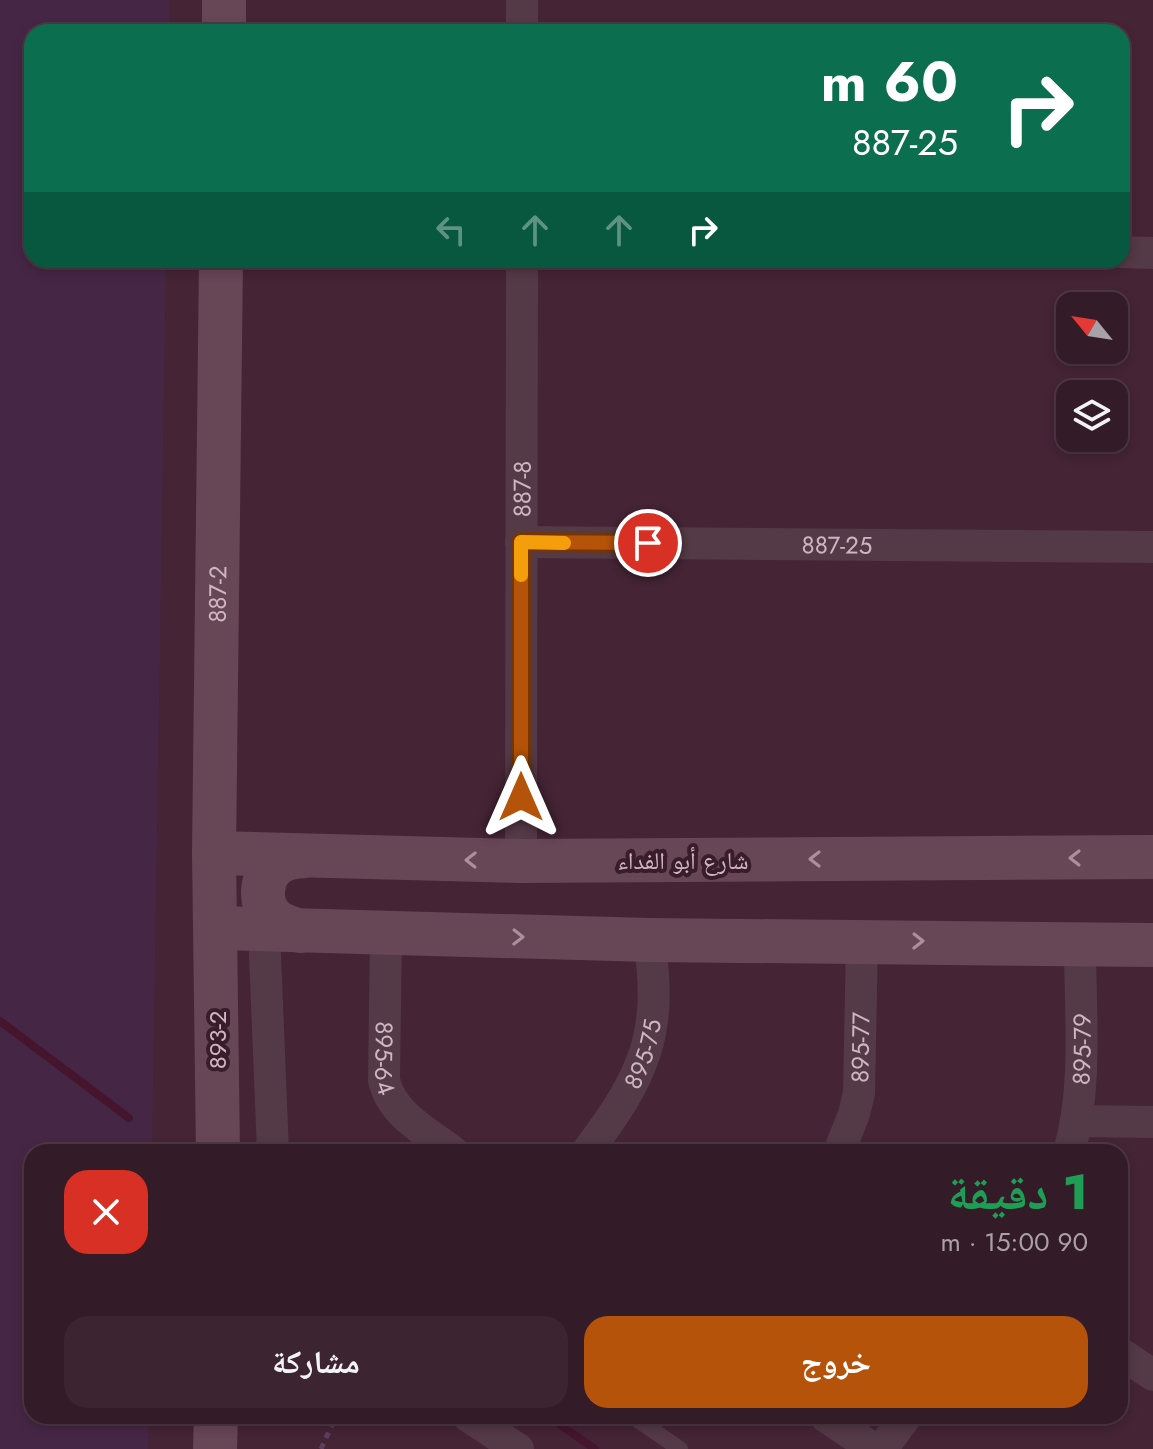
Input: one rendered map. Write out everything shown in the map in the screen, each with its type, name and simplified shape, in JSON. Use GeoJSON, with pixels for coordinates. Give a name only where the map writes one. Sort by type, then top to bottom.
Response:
{"type":"FeatureCollection","features":[{"type":"Feature","properties":{"kind":"main road"},"geometry":{"type":"LineString","coordinates":[[224,0],[224,24]]}},
{"type":"Feature","properties":{"kind":"main road","name":"887-2"},"geometry":{"type":"LineString","coordinates":[[216,928],[214,853],[221,268]]}},
{"type":"Feature","properties":{"kind":"main road","name":"شارع أبو الفداء"},"geometry":{"type":"LineString","coordinates":[[214,853],[521,861],[1153,857]]}},
{"type":"Feature","properties":{"kind":"main road"},"geometry":{"type":"LineString","coordinates":[[282,930],[266,910],[264,883],[275,865],[285,859],[304,856]]}},
{"type":"Feature","properties":{"kind":"main road"},"geometry":{"type":"LineString","coordinates":[[216,928],[649,940],[1153,945]]}},
{"type":"Feature","properties":{"kind":"main road","name":"893-2"},"geometry":{"type":"LineString","coordinates":[[216,928],[218,1144]]}},
{"type":"Feature","properties":{"kind":"main road"},"geometry":{"type":"LineString","coordinates":[[215,1449],[216,1424]]}},
{"type":"Feature","properties":{"kind":"street"},"geometry":{"type":"LineString","coordinates":[[522,0],[522,24]]}},
{"type":"Feature","properties":{"kind":"street"},"geometry":{"type":"LineString","coordinates":[[1130,252],[1153,253]]}},
{"type":"Feature","properties":{"kind":"street","name":"887-8"},"geometry":{"type":"LineString","coordinates":[[521,861],[522,268]]}},
{"type":"Feature","properties":{"kind":"street","name":"887-25"},"geometry":{"type":"LineString","coordinates":[[521,542],[1153,547]]}},
{"type":"Feature","properties":{"kind":"street"},"geometry":{"type":"LineString","coordinates":[[273,1144],[282,930]]}},
{"type":"Feature","properties":{"kind":"street","name":"895-64"},"geometry":{"type":"LineString","coordinates":[[386,934],[386,1091],[398,1110],[443,1144]]}},
{"type":"Feature","properties":{"kind":"street","name":"895-75"},"geometry":{"type":"LineString","coordinates":[[593,1144],[627,1097],[647,1047],[654,1004],[654,972],[649,940]]}},
{"type":"Feature","properties":{"kind":"street","name":"895-77"},"geometry":{"type":"LineString","coordinates":[[842,1144],[859,1093],[862,940]]}},
{"type":"Feature","properties":{"kind":"street","name":"895-79"},"geometry":{"type":"LineString","coordinates":[[1071,1144],[1080,1078],[1080,944]]}},
{"type":"Feature","properties":{"kind":"street"},"geometry":{"type":"LineString","coordinates":[[1076,1121],[1153,1122]]}},
{"type":"Feature","properties":{"kind":"street"},"geometry":{"type":"LineString","coordinates":[[1128,1358],[1153,1375]]}},
{"type":"Feature","properties":{"kind":"street"},"geometry":{"type":"LineString","coordinates":[[480,1424],[518,1449]]}},
{"type":"Feature","properties":{"kind":"street"},"geometry":{"type":"LineString","coordinates":[[837,1424],[874,1449]]}},
{"type":"Feature","properties":{"kind":"street"},"geometry":{"type":"LineString","coordinates":[[882,1449],[900,1424]]}},
{"type":"Feature","properties":{"kind":"lane"},"geometry":{"type":"LineString","coordinates":[[644,1424],[680,1449]]}},
{"type":"Feature","properties":{"kind":"path"},"geometry":{"type":"LineString","coordinates":[[321,1449],[332,1424]]}},
{"type":"Feature","properties":{"kind":"shaded area"},"geometry":{"type":"Polygon","coordinates":[[[0,0],[169,0],[169,24],[24,24],[24,268],[166,268],[152,1144],[24,1144],[24,1424],[149,1424],[148,1449],[0,1449],[0,0]]]}},
{"type":"Feature","properties":{"kind":"waterway"},"geometry":{"type":"LineString","coordinates":[[0,1021],[129,1118]]}},
{"type":"Feature","properties":{"kind":"waterway"},"geometry":{"type":"LineString","coordinates":[[559,1424],[595,1449]]}},
{"type":"Feature","properties":{"kind":"slow traffic"},"geometry":{"type":"LineString","coordinates":[[521,575],[521,542],[564,543]]}},
{"type":"Feature","properties":{"kind":"route"},"geometry":{"type":"LineString","coordinates":[[521,797],[521,542],[648,543]]}}]}
